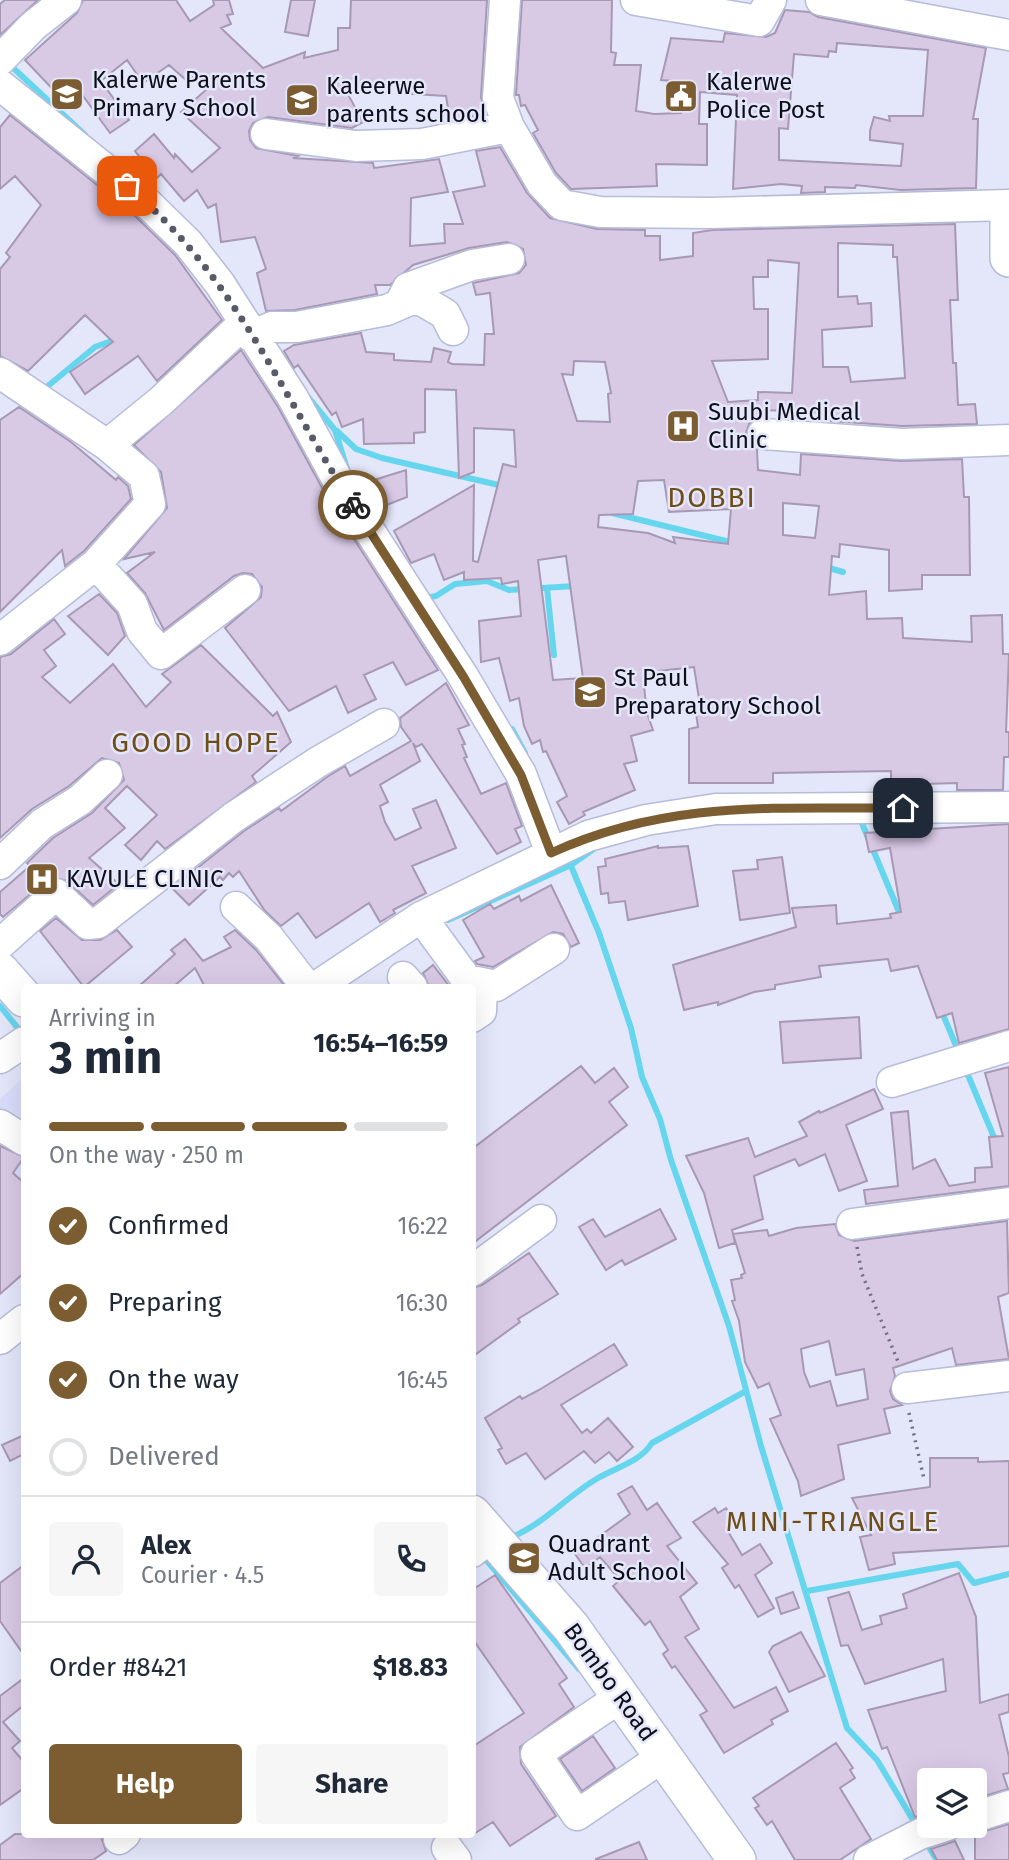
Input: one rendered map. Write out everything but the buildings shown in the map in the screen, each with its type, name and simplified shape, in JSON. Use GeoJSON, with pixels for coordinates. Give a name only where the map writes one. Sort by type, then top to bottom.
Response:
{"type":"FeatureCollection","features":[{"type":"Feature","properties":{"kind":"main road"},"geometry":{"type":"LineString","coordinates":[[1009,211],[1009,258]]}},
{"type":"Feature","properties":{"kind":"main road"},"geometry":{"type":"LineString","coordinates":[[0,971],[21,995]]}},
{"type":"Feature","properties":{"kind":"main road","name":"Bombo Road"},"geometry":{"type":"LineString","coordinates":[[477,1527],[571,1627],[737,1860]]}},
{"type":"Feature","properties":{"kind":"street"},"geometry":{"type":"LineString","coordinates":[[2,57],[66,0]]}},
{"type":"Feature","properties":{"kind":"street"},"geometry":{"type":"LineString","coordinates":[[505,0],[498,98],[509,127],[541,184],[562,205],[600,212],[711,213],[1009,205]]}},
{"type":"Feature","properties":{"kind":"street"},"geometry":{"type":"LineString","coordinates":[[636,0],[759,21],[771,0]]}},
{"type":"Feature","properties":{"kind":"street"},"geometry":{"type":"LineString","coordinates":[[821,0],[853,3],[1009,35]]}},
{"type":"Feature","properties":{"kind":"street"},"geometry":{"type":"LineString","coordinates":[[0,85],[145,201],[188,243],[255,330],[342,488],[463,676],[563,848]]}},
{"type":"Feature","properties":{"kind":"street"},"geometry":{"type":"LineString","coordinates":[[266,134],[356,146],[422,144],[509,127]]}},
{"type":"Feature","properties":{"kind":"street"},"geometry":{"type":"LineString","coordinates":[[400,304],[408,288],[472,265],[509,259]]}},
{"type":"Feature","properties":{"kind":"street"},"geometry":{"type":"LineString","coordinates":[[107,445],[255,330],[297,327],[387,310],[412,299],[423,301],[445,314],[453,330]]}},
{"type":"Feature","properties":{"kind":"street"},"geometry":{"type":"LineString","coordinates":[[0,373],[107,445],[144,476],[150,504],[96,564],[0,640]]}},
{"type":"Feature","properties":{"kind":"street"},"geometry":{"type":"LineString","coordinates":[[763,434],[902,444],[1009,440]]}},
{"type":"Feature","properties":{"kind":"street"},"geometry":{"type":"LineString","coordinates":[[96,564],[132,604],[142,631],[161,654],[245,590]]}},
{"type":"Feature","properties":{"kind":"street"},"geometry":{"type":"LineString","coordinates":[[0,944],[56,894],[88,924],[98,923],[234,817],[318,762],[384,724]]}},
{"type":"Feature","properties":{"kind":"street"},"geometry":{"type":"LineString","coordinates":[[0,864],[42,824],[80,800],[107,775]]}},
{"type":"Feature","properties":{"kind":"street"},"geometry":{"type":"LineString","coordinates":[[320,984],[421,917],[588,836],[646,820],[716,809],[1009,807]]}},
{"type":"Feature","properties":{"kind":"street"},"geometry":{"type":"LineString","coordinates":[[236,907],[269,938],[305,984]]}},
{"type":"Feature","properties":{"kind":"street"},"geometry":{"type":"LineString","coordinates":[[421,917],[467,980],[496,986],[554,949]]}},
{"type":"Feature","properties":{"kind":"street"},"geometry":{"type":"LineString","coordinates":[[476,1014],[481,1011],[482,983]]}},
{"type":"Feature","properties":{"kind":"street"},"geometry":{"type":"LineString","coordinates":[[0,1058],[21,1044]]}},
{"type":"Feature","properties":{"kind":"street"},"geometry":{"type":"LineString","coordinates":[[892,1082],[1009,1046]]}},
{"type":"Feature","properties":{"kind":"street"},"geometry":{"type":"LineString","coordinates":[[0,1125],[21,1138]]}},
{"type":"Feature","properties":{"kind":"street"},"geometry":{"type":"LineString","coordinates":[[852,1224],[1009,1203]]}},
{"type":"Feature","properties":{"kind":"street"},"geometry":{"type":"LineString","coordinates":[[476,1268],[541,1220]]}},
{"type":"Feature","properties":{"kind":"street"},"geometry":{"type":"LineString","coordinates":[[0,1339],[21,1322]]}},
{"type":"Feature","properties":{"kind":"street"},"geometry":{"type":"LineString","coordinates":[[907,1388],[1009,1376]]}},
{"type":"Feature","properties":{"kind":"street"},"geometry":{"type":"LineString","coordinates":[[622,1696],[536,1754],[577,1815],[664,1756]]}},
{"type":"Feature","properties":{"kind":"street"},"geometry":{"type":"LineString","coordinates":[[987,1813],[1009,1806]]}},
{"type":"Feature","properties":{"kind":"street"},"geometry":{"type":"LineString","coordinates":[[869,1860],[917,1838]]}},
{"type":"Feature","properties":{"kind":"path"},"geometry":{"type":"LineString","coordinates":[[852,1224],[862,1274],[889,1334],[907,1388],[910,1427],[925,1479]]}},
{"type":"Feature","properties":{"kind":"shaded area"},"geometry":{"type":"Polygon","coordinates":[[[21,1080],[21,1200],[9,1214],[0,1205],[0,1099],[21,1080]]]}},
{"type":"Feature","properties":{"kind":"waterway"},"geometry":{"type":"LineString","coordinates":[[9,64],[85,135]]}},
{"type":"Feature","properties":{"kind":"waterway"},"geometry":{"type":"LineString","coordinates":[[43,390],[95,347],[117,339]]}},
{"type":"Feature","properties":{"kind":"waterway"},"geometry":{"type":"LineString","coordinates":[[308,397],[335,430],[347,469]]}},
{"type":"Feature","properties":{"kind":"waterway"},"geometry":{"type":"LineString","coordinates":[[337,431],[356,449],[382,458],[503,486]]}},
{"type":"Feature","properties":{"kind":"waterway"},"geometry":{"type":"LineString","coordinates":[[612,513],[734,543]]}},
{"type":"Feature","properties":{"kind":"waterway"},"geometry":{"type":"LineString","coordinates":[[826,567],[843,572]]}},
{"type":"Feature","properties":{"kind":"waterway"},"geometry":{"type":"LineString","coordinates":[[426,598],[436,596],[455,584],[487,581],[509,590],[575,586]]}},
{"type":"Feature","properties":{"kind":"waterway"},"geometry":{"type":"LineString","coordinates":[[547,588],[554,655]]}},
{"type":"Feature","properties":{"kind":"waterway"},"geometry":{"type":"LineString","coordinates":[[512,729],[525,753]]}},
{"type":"Feature","properties":{"kind":"waterway"},"geometry":{"type":"LineString","coordinates":[[861,821],[902,919]]}},
{"type":"Feature","properties":{"kind":"waterway"},"geometry":{"type":"LineString","coordinates":[[448,920],[571,865],[595,848]]}},
{"type":"Feature","properties":{"kind":"waterway"},"geometry":{"type":"LineString","coordinates":[[566,854],[599,933],[631,1028],[642,1077],[660,1119],[671,1160],[729,1326],[761,1446],[847,1728],[877,1760],[916,1825]]}},
{"type":"Feature","properties":{"kind":"waterway"},"geometry":{"type":"LineString","coordinates":[[0,1006],[21,1032]]}},
{"type":"Feature","properties":{"kind":"waterway"},"geometry":{"type":"LineString","coordinates":[[941,1010],[960,1055]]}},
{"type":"Feature","properties":{"kind":"waterway"},"geometry":{"type":"LineString","coordinates":[[965,1068],[996,1142]]}},
{"type":"Feature","properties":{"kind":"waterway"},"geometry":{"type":"LineString","coordinates":[[512,1537],[535,1524],[598,1478],[635,1460],[652,1443],[746,1391]]}},
{"type":"Feature","properties":{"kind":"waterway"},"geometry":{"type":"LineString","coordinates":[[482,1555],[579,1669]]}},
{"type":"Feature","properties":{"kind":"waterway"},"geometry":{"type":"LineString","coordinates":[[807,1591],[958,1564],[974,1583],[1009,1574]]}},
{"type":"Feature","properties":{"kind":"waterway"},"geometry":{"type":"LineString","coordinates":[[925,1841],[937,1860]]}},
{"type":"Feature","properties":{"kind":"way so far"},"geometry":{"type":"LineString","coordinates":[[127,186],[188,243],[220,284],[293,398],[353,505]]}},
{"type":"Feature","properties":{"kind":"place","name":"Kalerwe Parents Primary School"},"geometry":{"type":"Point","coordinates":[67,94]}},
{"type":"Feature","properties":{"kind":"place","name":"Kalerwe Police Post"},"geometry":{"type":"Point","coordinates":[681,96]}},
{"type":"Feature","properties":{"kind":"place","name":"Kaleerwe parents school"},"geometry":{"type":"Point","coordinates":[302,100]}},
{"type":"Feature","properties":{"kind":"place","name":"Suubi Medical Clinic"},"geometry":{"type":"Point","coordinates":[683,426]}},
{"type":"Feature","properties":{"kind":"place","name":"St Paul Preparatory School"},"geometry":{"type":"Point","coordinates":[590,692]}},
{"type":"Feature","properties":{"kind":"place","name":"KAVULE CLINIC"},"geometry":{"type":"Point","coordinates":[42,879]}},
{"type":"Feature","properties":{"kind":"place","name":"Quadrant Adult School"},"geometry":{"type":"Point","coordinates":[524,1558]}},
{"type":"Feature","properties":{"kind":"district","name":"DOBBI"},"geometry":{"type":"Point","coordinates":[712,497]}},
{"type":"Feature","properties":{"kind":"district","name":"GOOD HOPE"},"geometry":{"type":"Point","coordinates":[196,742]}},
{"type":"Feature","properties":{"kind":"district","name":"MINI-TRIANGLE"},"geometry":{"type":"Point","coordinates":[833,1521]}},
{"type":"Feature","properties":{"kind":"route"},"geometry":{"type":"LineString","coordinates":[[353,505],[463,676],[521,775],[551,853],[588,836],[646,820],[716,809],[903,808]]}}]}
